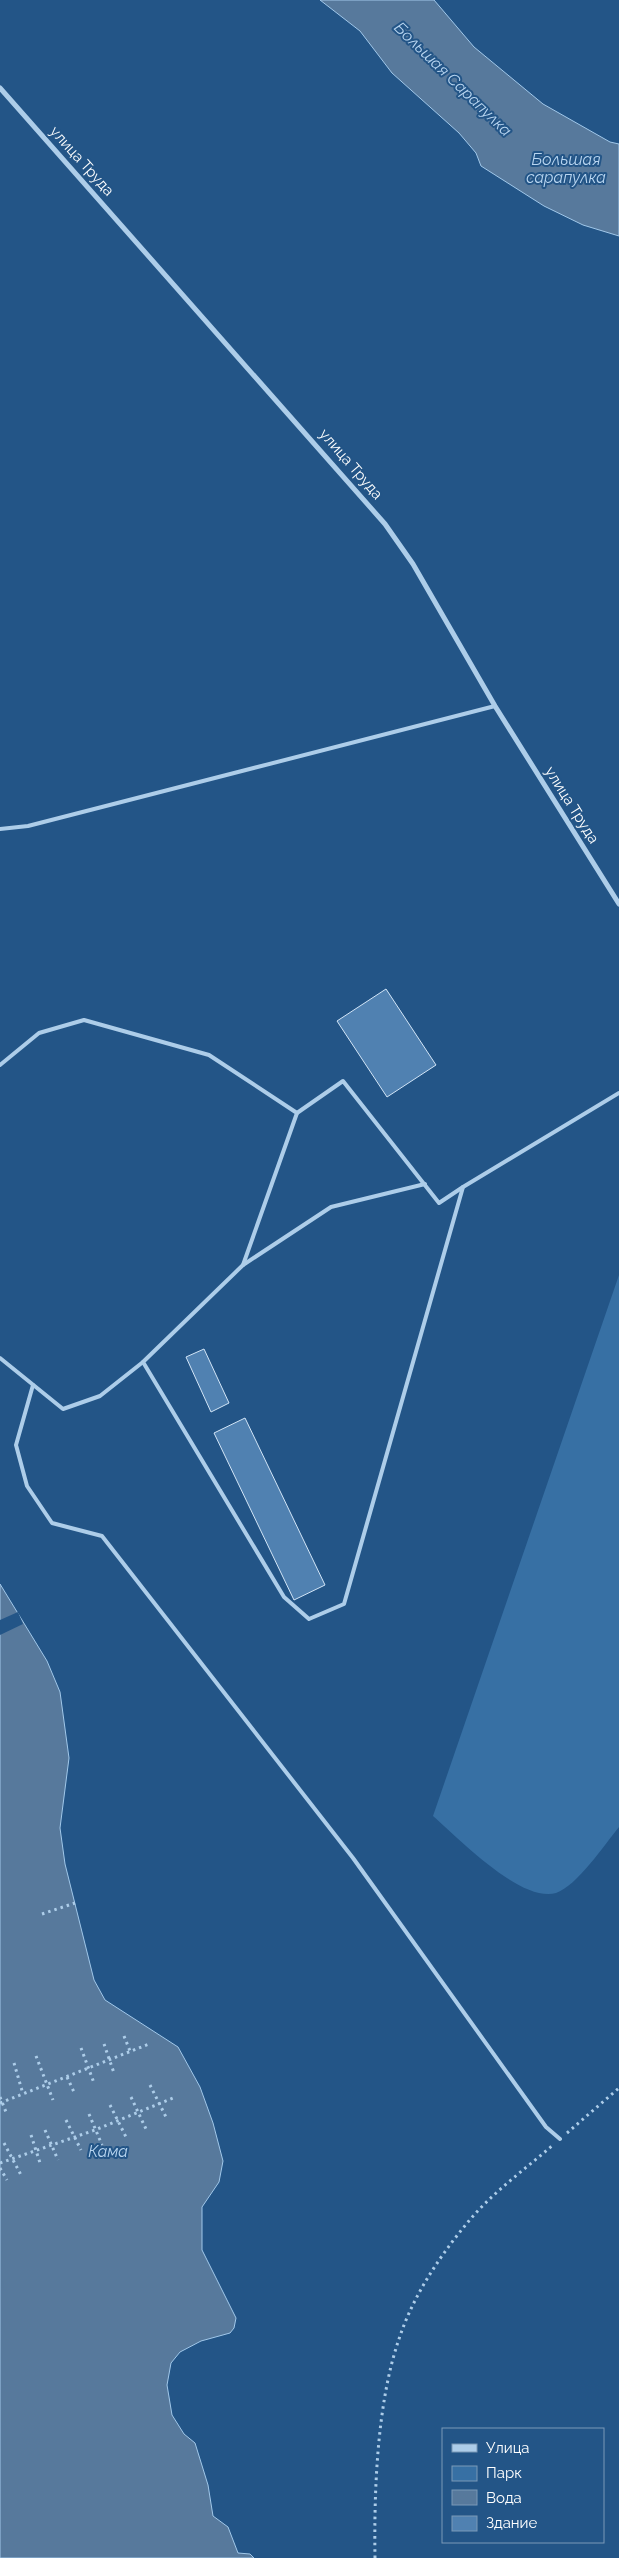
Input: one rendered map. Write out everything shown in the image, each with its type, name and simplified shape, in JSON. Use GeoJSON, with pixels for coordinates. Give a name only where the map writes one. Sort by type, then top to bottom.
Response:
{"type":"FeatureCollection","features":[{"type":"Feature","properties":{"kind":"street","name":"улица Труда"},"geometry":{"type":"LineString","coordinates":[[0,88],[386,524],[413,564],[495,706],[619,904]]}},
{"type":"Feature","properties":{"kind":"lane"},"geometry":{"type":"LineString","coordinates":[[0,829],[28,826],[495,706]]}},
{"type":"Feature","properties":{"kind":"lane"},"geometry":{"type":"LineString","coordinates":[[0,1066],[39,1033],[84,1020],[209,1055],[297,1113]]}},
{"type":"Feature","properties":{"kind":"lane"},"geometry":{"type":"LineString","coordinates":[[243,1266],[297,1113],[343,1081],[439,1203],[619,1094]]}},
{"type":"Feature","properties":{"kind":"lane"},"geometry":{"type":"LineString","coordinates":[[0,1358],[63,1409],[100,1396],[143,1362],[243,1266],[331,1207],[425,1184]]}},
{"type":"Feature","properties":{"kind":"lane"},"geometry":{"type":"LineString","coordinates":[[143,1362],[284,1597],[309,1619],[344,1604],[463,1187]]}},
{"type":"Feature","properties":{"kind":"lane"},"geometry":{"type":"LineString","coordinates":[[33,1385],[16,1445],[26,1486],[52,1523],[102,1536],[353,1858],[546,2127],[560,2139]]}},
{"type":"Feature","properties":{"kind":"path"},"geometry":{"type":"LineString","coordinates":[[42,1914],[75,1903]]}},
{"type":"Feature","properties":{"kind":"path"},"geometry":{"type":"LineString","coordinates":[[124,2036],[130,2052]]}},
{"type":"Feature","properties":{"kind":"path"},"geometry":{"type":"LineString","coordinates":[[104,2044],[114,2073]]}},
{"type":"Feature","properties":{"kind":"path"},"geometry":{"type":"LineString","coordinates":[[1,2103],[149,2044]]}},
{"type":"Feature","properties":{"kind":"path"},"geometry":{"type":"LineString","coordinates":[[81,2048],[94,2083]]}},
{"type":"Feature","properties":{"kind":"path"},"geometry":{"type":"LineString","coordinates":[[36,2056],[53,2100]]}},
{"type":"Feature","properties":{"kind":"path"},"geometry":{"type":"LineString","coordinates":[[14,2063],[23,2094]]}},
{"type":"Feature","properties":{"kind":"path"},"geometry":{"type":"LineString","coordinates":[[67,2077],[74,2092]]}},
{"type":"Feature","properties":{"kind":"path"},"geometry":{"type":"LineString","coordinates":[[150,2085],[167,2119]]}},
{"type":"Feature","properties":{"kind":"path"},"geometry":{"type":"LineString","coordinates":[[375,2558],[382,2424],[392,2367],[410,2312],[425,2281],[469,2221],[619,2088]]}},
{"type":"Feature","properties":{"kind":"path"},"geometry":{"type":"LineString","coordinates":[[0,2097],[6,2112]]}},
{"type":"Feature","properties":{"kind":"path"},"geometry":{"type":"LineString","coordinates":[[131,2097],[146,2129]]}},
{"type":"Feature","properties":{"kind":"path"},"geometry":{"type":"LineString","coordinates":[[0,2163],[95,2130],[173,2098]]}},
{"type":"Feature","properties":{"kind":"path"},"geometry":{"type":"LineString","coordinates":[[110,2105],[126,2137]]}},
{"type":"Feature","properties":{"kind":"path"},"geometry":{"type":"LineString","coordinates":[[89,2114],[102,2144]]}},
{"type":"Feature","properties":{"kind":"path"},"geometry":{"type":"LineString","coordinates":[[66,2120],[81,2150]]}},
{"type":"Feature","properties":{"kind":"path"},"geometry":{"type":"LineString","coordinates":[[45,2130],[58,2160]]}},
{"type":"Feature","properties":{"kind":"path"},"geometry":{"type":"LineString","coordinates":[[31,2135],[41,2166]]}},
{"type":"Feature","properties":{"kind":"path"},"geometry":{"type":"LineString","coordinates":[[4,2143],[21,2176]]}},
{"type":"Feature","properties":{"kind":"path"},"geometry":{"type":"LineString","coordinates":[[0,2168],[7,2180]]}},
{"type":"Feature","properties":{"kind":"green space"},"geometry":{"type":"Polygon","coordinates":[[[619,1275],[619,1827],[573,1882],[556,1893],[542,1893],[508,1879],[474,1853],[433,1816],[619,1275]]]}},
{"type":"Feature","properties":{"kind":"water","name":"Большая сарапулка"},"geometry":{"type":"Polygon","coordinates":[[[320,0],[434,0],[474,47],[543,104],[610,142],[619,144],[619,236],[583,225],[544,206],[481,166],[476,153],[459,133],[392,73],[360,31],[320,0]]]}},
{"type":"Feature","properties":{"kind":"water","name":"Кама"},"geometry":{"type":"Polygon","coordinates":[[[0,1584],[47,1661],[60,1692],[69,1758],[60,1828],[65,1864],[94,1980],[105,2000],[178,2047],[200,2087],[213,2123],[223,2161],[219,2182],[202,2207],[202,2250],[236,2318],[234,2328],[230,2333],[201,2341],[180,2352],[171,2363],[167,2385],[172,2415],[184,2434],[195,2443],[208,2485],[213,2516],[228,2527],[238,2553],[250,2554],[254,2558],[0,2558],[0,1584]]]}},
{"type":"Feature","properties":{"kind":"pier"},"geometry":{"type":"Polygon","coordinates":[[[18,1612],[23,1624],[0,1635],[0,1620],[18,1612]]]}},
{"type":"Feature","properties":{"kind":"building"},"geometry":{"type":"Polygon","coordinates":[[[386,989],[436,1065],[387,1097],[337,1021],[386,989]]]}},
{"type":"Feature","properties":{"kind":"building"},"geometry":{"type":"Polygon","coordinates":[[[204,1349],[229,1403],[211,1412],[186,1357],[204,1349]]]}},
{"type":"Feature","properties":{"kind":"building"},"geometry":{"type":"Polygon","coordinates":[[[245,1418],[325,1585],[294,1600],[214,1433],[245,1418]]]}},
{"type":"Feature","properties":{"kind":"water label","name":"Большая Сарапулка"},"geometry":{"type":"Point","coordinates":[453,79]}}]}
